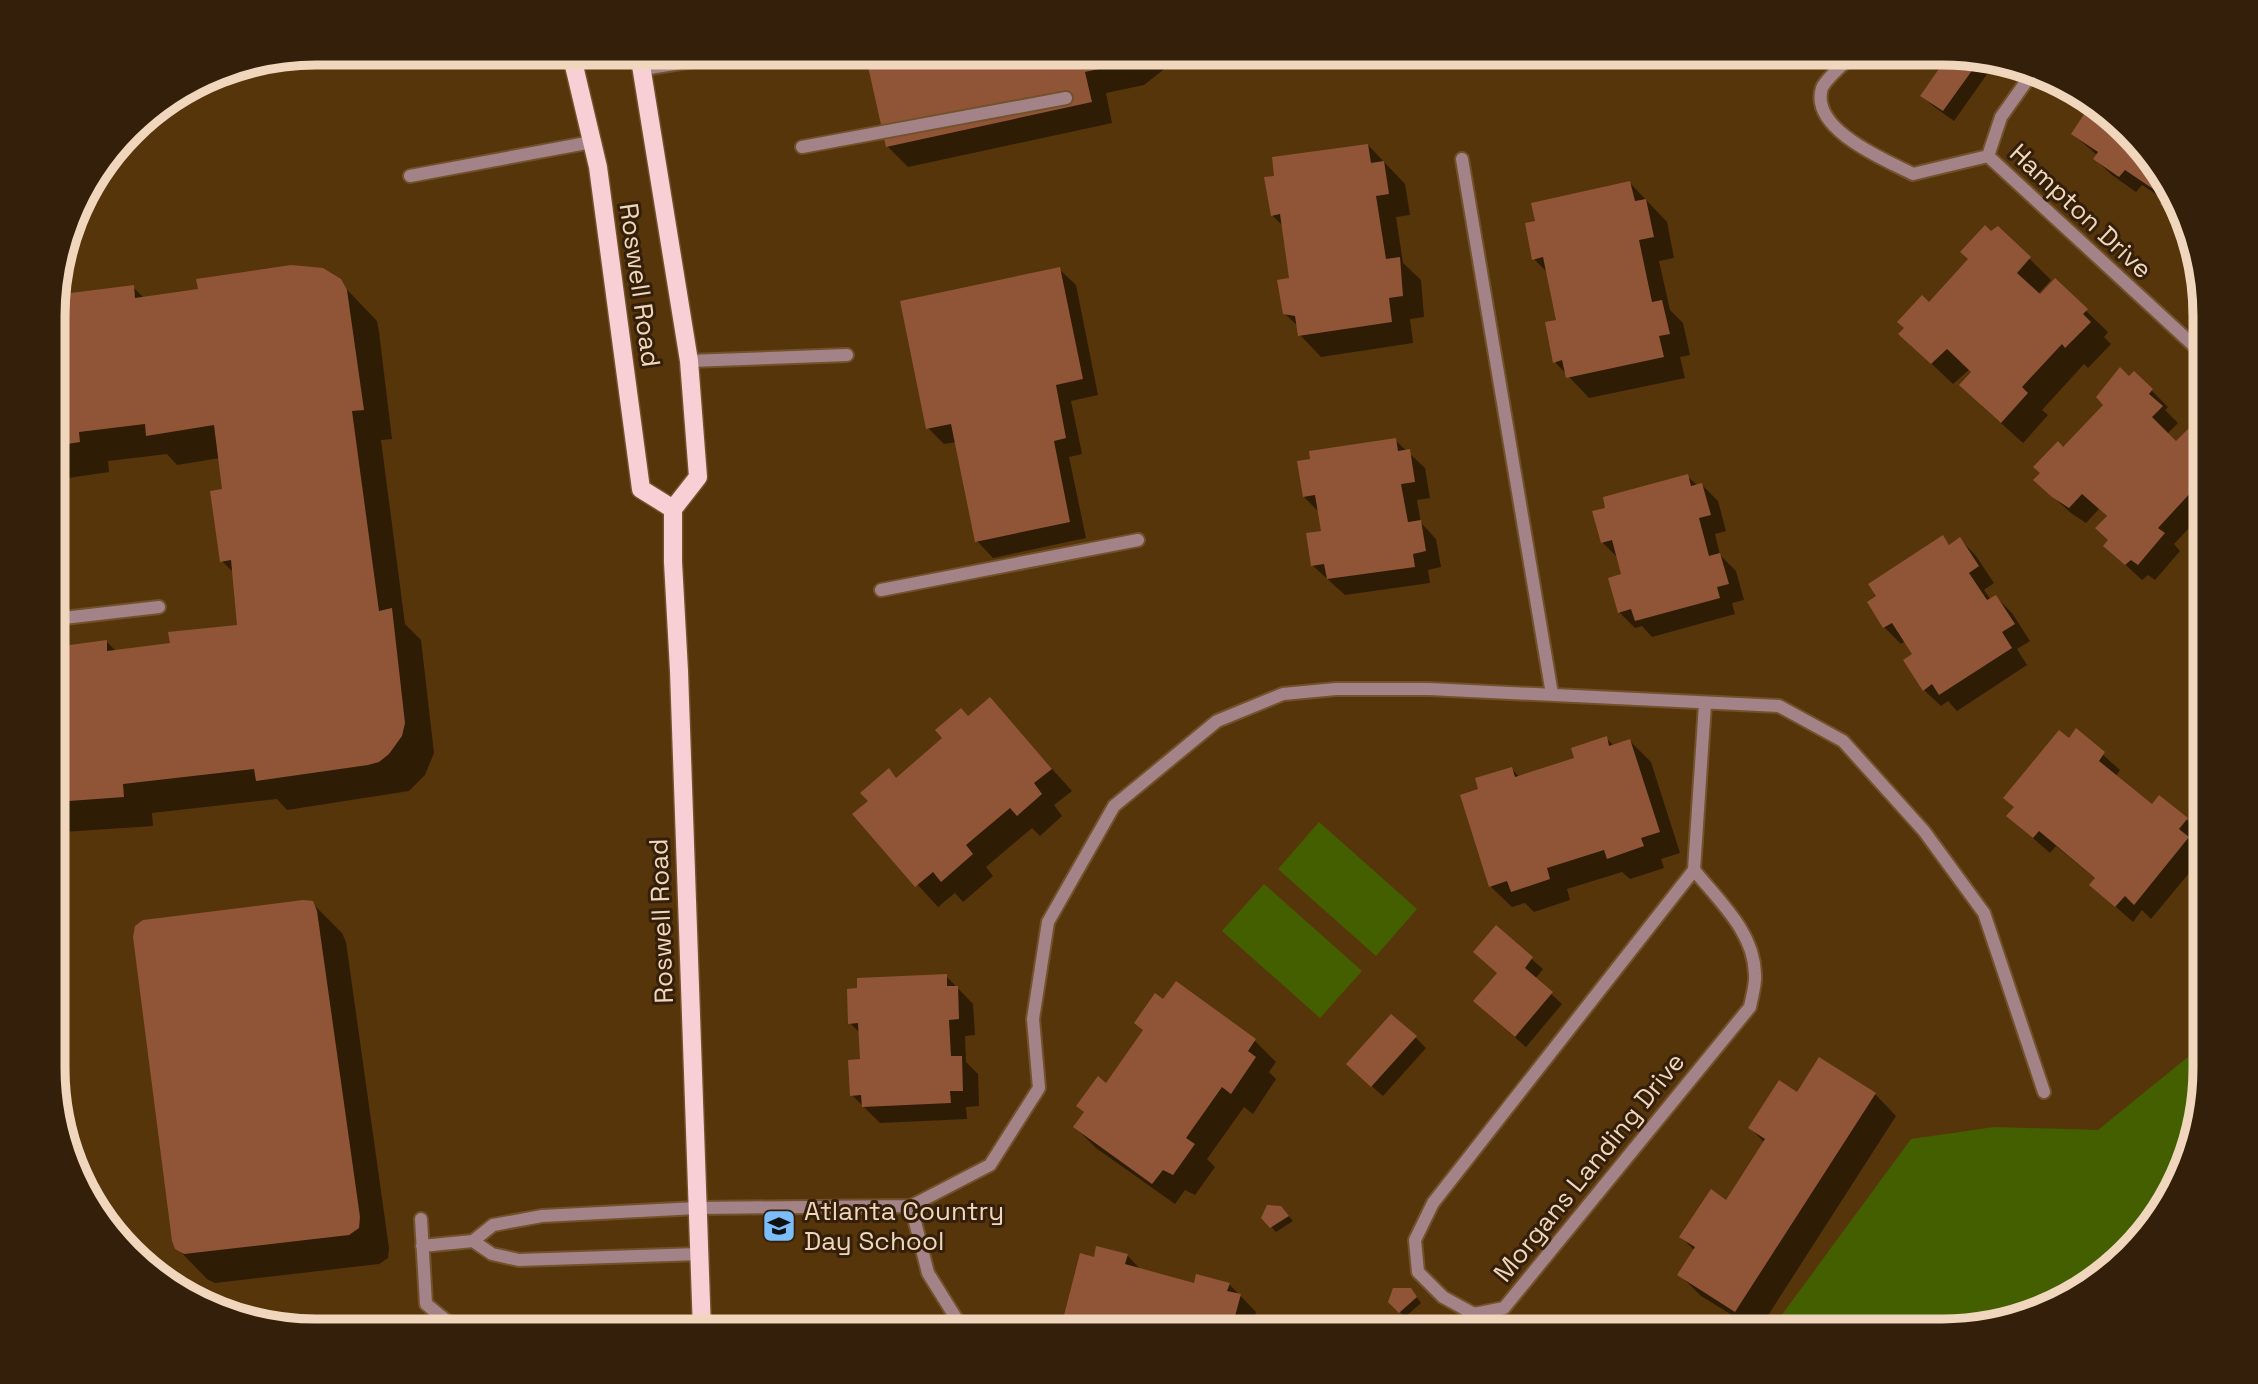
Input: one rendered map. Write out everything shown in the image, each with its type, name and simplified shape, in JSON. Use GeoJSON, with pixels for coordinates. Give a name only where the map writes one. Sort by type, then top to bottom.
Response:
{"type":"FeatureCollection","features":[{"type":"Feature","properties":{"kind":"main road","name":"Roswell Road"},"geometry":{"type":"LineString","coordinates":[[574,65],[598,167],[641,489],[673,509]]}},
{"type":"Feature","properties":{"kind":"main road","name":"Roswell Road"},"geometry":{"type":"LineString","coordinates":[[642,65],[689,361],[698,477],[673,509],[702,1319]]}},
{"type":"Feature","properties":{"kind":"street","name":"Hampton Drive"},"geometry":{"type":"LineString","coordinates":[[1843,65],[1823,86],[1822,113],[1853,143],[1913,174],[1988,156]]}},
{"type":"Feature","properties":{"kind":"street","name":"Hampton Drive"},"geometry":{"type":"LineString","coordinates":[[1988,156],[2001,117],[2027,80]]}},
{"type":"Feature","properties":{"kind":"street"},"geometry":{"type":"LineString","coordinates":[[802,148],[1066,98]]}},
{"type":"Feature","properties":{"kind":"street"},"geometry":{"type":"LineString","coordinates":[[410,176],[592,142]]}},
{"type":"Feature","properties":{"kind":"street","name":"Hampton Drive"},"geometry":{"type":"LineString","coordinates":[[1988,156],[2193,345]]}},
{"type":"Feature","properties":{"kind":"street"},"geometry":{"type":"LineString","coordinates":[[1462,159],[1552,694]]}},
{"type":"Feature","properties":{"kind":"street"},"geometry":{"type":"LineString","coordinates":[[689,361],[847,355]]}},
{"type":"Feature","properties":{"kind":"street"},"geometry":{"type":"LineString","coordinates":[[881,590],[1138,540]]}},
{"type":"Feature","properties":{"kind":"street"},"geometry":{"type":"LineString","coordinates":[[65,618],[159,607]]}},
{"type":"Feature","properties":{"kind":"street"},"geometry":{"type":"LineString","coordinates":[[422,1245],[473,1241],[493,1225],[522,1218],[697,1208],[911,1206],[990,1165],[1039,1088],[1034,1019],[1048,922],[1114,806],[1217,721],[1283,694],[1336,689],[1429,689],[1779,706],[1843,741],[1924,831],[1984,914],[2044,1092]]}},
{"type":"Feature","properties":{"kind":"street"},"geometry":{"type":"LineString","coordinates":[[1694,870],[1705,704]]}},
{"type":"Feature","properties":{"kind":"street","name":"Morgans Landing Drive"},"geometry":{"type":"LineString","coordinates":[[1694,870],[1739,926],[1753,953],[1756,976],[1750,1007],[1504,1308],[1474,1314],[1443,1297],[1418,1272],[1415,1240],[1433,1203],[1694,870]]}},
{"type":"Feature","properties":{"kind":"street"},"geometry":{"type":"LineString","coordinates":[[911,1206],[928,1273],[957,1319]]}},
{"type":"Feature","properties":{"kind":"street"},"geometry":{"type":"LineString","coordinates":[[421,1219],[426,1304],[444,1319]]}},
{"type":"Feature","properties":{"kind":"street"},"geometry":{"type":"LineString","coordinates":[[473,1241],[492,1254],[519,1260],[699,1254]]}},
{"type":"Feature","properties":{"kind":"green space"},"geometry":{"type":"Polygon","coordinates":[[[1319,822],[1417,909],[1376,956],[1278,869],[1319,822]]]}},
{"type":"Feature","properties":{"kind":"green space"},"geometry":{"type":"Polygon","coordinates":[[[1264,884],[1362,971],[1320,1018],[1222,931],[1264,884]]]}},
{"type":"Feature","properties":{"kind":"green space"},"geometry":{"type":"Polygon","coordinates":[[[2193,1053],[2193,1085],[2185,1133],[2160,1194],[2120,1246],[2068,1286],[2007,1311],[1959,1319],[1779,1319],[1911,1139],[1994,1127],[2098,1130],[2193,1053]]]}},
{"type":"Feature","properties":{"kind":"building"},"geometry":{"type":"Polygon","coordinates":[[[868,65],[1118,65],[1085,72],[1092,102],[886,147],[868,65]]]}},
{"type":"Feature","properties":{"kind":"building"},"geometry":{"type":"Polygon","coordinates":[[[1942,65],[1975,67],[1943,111],[1920,96],[1942,65]]]}},
{"type":"Feature","properties":{"kind":"building"},"geometry":{"type":"Polygon","coordinates":[[[2086,110],[2131,150],[2162,195],[2125,170],[2119,177],[2093,159],[2098,152],[2071,134],[2086,110]]]}},
{"type":"Feature","properties":{"kind":"building"},"geometry":{"type":"Polygon","coordinates":[[[1368,144],[1371,163],[1384,161],[1389,194],[1376,196],[1386,259],[1400,257],[1403,296],[1389,298],[1392,322],[1298,336],[1295,316],[1283,314],[1277,280],[1289,278],[1280,214],[1271,216],[1264,177],[1274,176],[1272,157],[1368,144]]]}},
{"type":"Feature","properties":{"kind":"building"},"geometry":{"type":"Polygon","coordinates":[[[1630,181],[1635,201],[1646,199],[1654,237],[1639,240],[1652,302],[1662,300],[1670,334],[1659,336],[1664,357],[1566,378],[1562,360],[1553,363],[1545,322],[1556,320],[1543,257],[1532,260],[1525,223],[1535,221],[1531,203],[1630,181]]]}},
{"type":"Feature","properties":{"kind":"building"},"geometry":{"type":"Polygon","coordinates":[[[2164,198],[2169,210],[2160,204],[2164,198]]]}},
{"type":"Feature","properties":{"kind":"building"},"geometry":{"type":"Polygon","coordinates":[[[1985,225],[1991,231],[1998,226],[2031,257],[2017,273],[2040,294],[2055,278],[2088,309],[2083,314],[2091,322],[2065,348],[2062,344],[2022,387],[2028,393],[2001,423],[1959,385],[1971,372],[1947,349],[1931,364],[1898,334],[1904,328],[1897,322],[1922,295],[1929,302],[1968,259],[1960,252],[1985,225]]]}},
{"type":"Feature","properties":{"kind":"building"},"geometry":{"type":"Polygon","coordinates":[[[291,265],[323,268],[341,279],[347,290],[364,410],[352,411],[379,611],[392,608],[405,723],[402,736],[389,754],[379,762],[368,765],[256,781],[254,769],[123,784],[124,797],[65,801],[65,646],[107,640],[107,651],[170,643],[168,632],[237,625],[231,560],[220,562],[210,491],[222,489],[214,425],[146,436],[145,424],[79,432],[80,442],[65,444],[66,294],[134,285],[135,298],[198,289],[196,279],[291,265]]]}},
{"type":"Feature","properties":{"kind":"building"},"geometry":{"type":"Polygon","coordinates":[[[1060,267],[1083,379],[1056,385],[1066,438],[1054,441],[1070,522],[975,542],[951,424],[926,429],[900,301],[1060,267]]]}},
{"type":"Feature","properties":{"kind":"building"},"geometry":{"type":"Polygon","coordinates":[[[2120,367],[2129,376],[2134,371],[2153,389],[2149,394],[2163,406],[2152,417],[2176,441],[2188,429],[2193,434],[2193,490],[2158,528],[2165,533],[2138,565],[2131,560],[2125,565],[2103,546],[2108,540],[2095,528],[2107,516],[2082,494],[2069,508],[2033,480],[2040,473],[2033,467],[2058,441],[2063,447],[2103,405],[2096,397],[2120,367]]]}},
{"type":"Feature","properties":{"kind":"building"},"geometry":{"type":"Polygon","coordinates":[[[1396,438],[1398,451],[1410,449],[1415,482],[1401,484],[1408,522],[1421,520],[1426,551],[1413,554],[1415,567],[1327,579],[1324,564],[1311,566],[1306,533],[1321,531],[1315,495],[1303,497],[1297,461],[1310,459],[1309,451],[1396,438]]]}},
{"type":"Feature","properties":{"kind":"building"},"geometry":{"type":"Polygon","coordinates":[[[1688,474],[1691,486],[1702,483],[1711,515],[1699,518],[1709,556],[1720,553],[1729,584],[1717,587],[1720,598],[1635,621],[1631,609],[1618,613],[1608,578],[1621,574],[1612,540],[1601,543],[1592,511],[1605,508],[1603,497],[1688,474]]]}},
{"type":"Feature","properties":{"kind":"building"},"geometry":{"type":"Polygon","coordinates":[[[1943,535],[1949,545],[1960,537],[1979,566],[1969,573],[1987,600],[1996,595],[2015,624],[2002,632],[2012,648],[1939,695],[1932,684],[1923,691],[1903,660],[1912,654],[1892,623],[1883,628],[1867,602],[1876,596],[1868,584],[1943,535]]]}},
{"type":"Feature","properties":{"kind":"building"},"geometry":{"type":"Polygon","coordinates":[[[990,697],[1052,769],[1034,783],[1042,794],[1017,816],[1010,808],[966,845],[973,854],[941,882],[933,872],[915,887],[852,814],[868,801],[860,793],[889,768],[896,778],[942,738],[935,730],[961,708],[968,716],[990,697]]]}},
{"type":"Feature","properties":{"kind":"building"},"geometry":{"type":"Polygon","coordinates":[[[2076,728],[2105,752],[2099,761],[2152,804],[2159,795],[2188,818],[2179,829],[2189,837],[2134,905],[2125,896],[2115,907],[2089,885],[2095,878],[2039,831],[2033,838],[2006,816],[2014,807],[2003,798],[2059,730],[2069,738],[2076,728]]]}},
{"type":"Feature","properties":{"kind":"building"},"geometry":{"type":"Polygon","coordinates":[[[1607,736],[1609,746],[1630,739],[1660,832],[1641,838],[1644,846],[1607,859],[1604,850],[1547,868],[1550,879],[1511,892],[1507,881],[1489,887],[1460,795],[1478,789],[1475,778],[1512,767],[1515,777],[1574,758],[1571,748],[1607,736]]]}},
{"type":"Feature","properties":{"kind":"building"},"geometry":{"type":"Polygon","coordinates":[[[303,900],[313,901],[317,911],[360,1217],[359,1228],[349,1235],[184,1254],[175,1249],[172,1241],[133,937],[135,926],[143,920],[303,900]]]}},
{"type":"Feature","properties":{"kind":"building"},"geometry":{"type":"Polygon","coordinates":[[[1496,925],[1533,957],[1525,968],[1553,992],[1515,1037],[1473,1001],[1497,973],[1473,952],[1496,925]]]}},
{"type":"Feature","properties":{"kind":"building"},"geometry":{"type":"Polygon","coordinates":[[[947,974],[947,986],[958,986],[959,1019],[949,1020],[951,1056],[962,1056],[963,1091],[950,1091],[951,1103],[862,1107],[861,1095],[850,1096],[848,1060],[860,1059],[858,1023],[848,1024],[847,989],[857,988],[857,978],[947,974]]]}},
{"type":"Feature","properties":{"kind":"building"},"geometry":{"type":"Polygon","coordinates":[[[1176,981],[1256,1039],[1248,1051],[1256,1057],[1231,1094],[1222,1087],[1186,1138],[1195,1144],[1173,1175],[1163,1170],[1152,1184],[1073,1127],[1084,1112],[1076,1106],[1098,1076],[1106,1083],[1143,1030],[1134,1023],[1155,993],[1163,999],[1176,981]]]}},
{"type":"Feature","properties":{"kind":"building"},"geometry":{"type":"Polygon","coordinates":[[[1391,1014],[1417,1036],[1371,1087],[1346,1064],[1391,1014]]]}},
{"type":"Feature","properties":{"kind":"building"},"geometry":{"type":"Polygon","coordinates":[[[1819,1057],[1876,1093],[1735,1312],[1677,1275],[1695,1247],[1679,1237],[1711,1189],[1726,1200],[1765,1139],[1748,1128],[1779,1080],[1797,1092],[1819,1057]]]}},
{"type":"Feature","properties":{"kind":"building"},"geometry":{"type":"Polygon","coordinates":[[[1267,1205],[1281,1206],[1289,1216],[1270,1228],[1261,1218],[1267,1205]]]}},
{"type":"Feature","properties":{"kind":"building"},"geometry":{"type":"Polygon","coordinates":[[[1096,1246],[1128,1254],[1125,1264],[1194,1283],[1196,1274],[1230,1283],[1227,1291],[1241,1294],[1234,1319],[1063,1319],[1080,1253],[1094,1257],[1096,1246]]]}},
{"type":"Feature","properties":{"kind":"building"},"geometry":{"type":"Polygon","coordinates":[[[1393,1288],[1411,1288],[1417,1297],[1399,1313],[1388,1302],[1393,1288]]]}},
{"type":"Feature","properties":{"kind":"place","name":"Atlanta Country Day School"},"geometry":{"type":"Point","coordinates":[779,1226]}}]}
